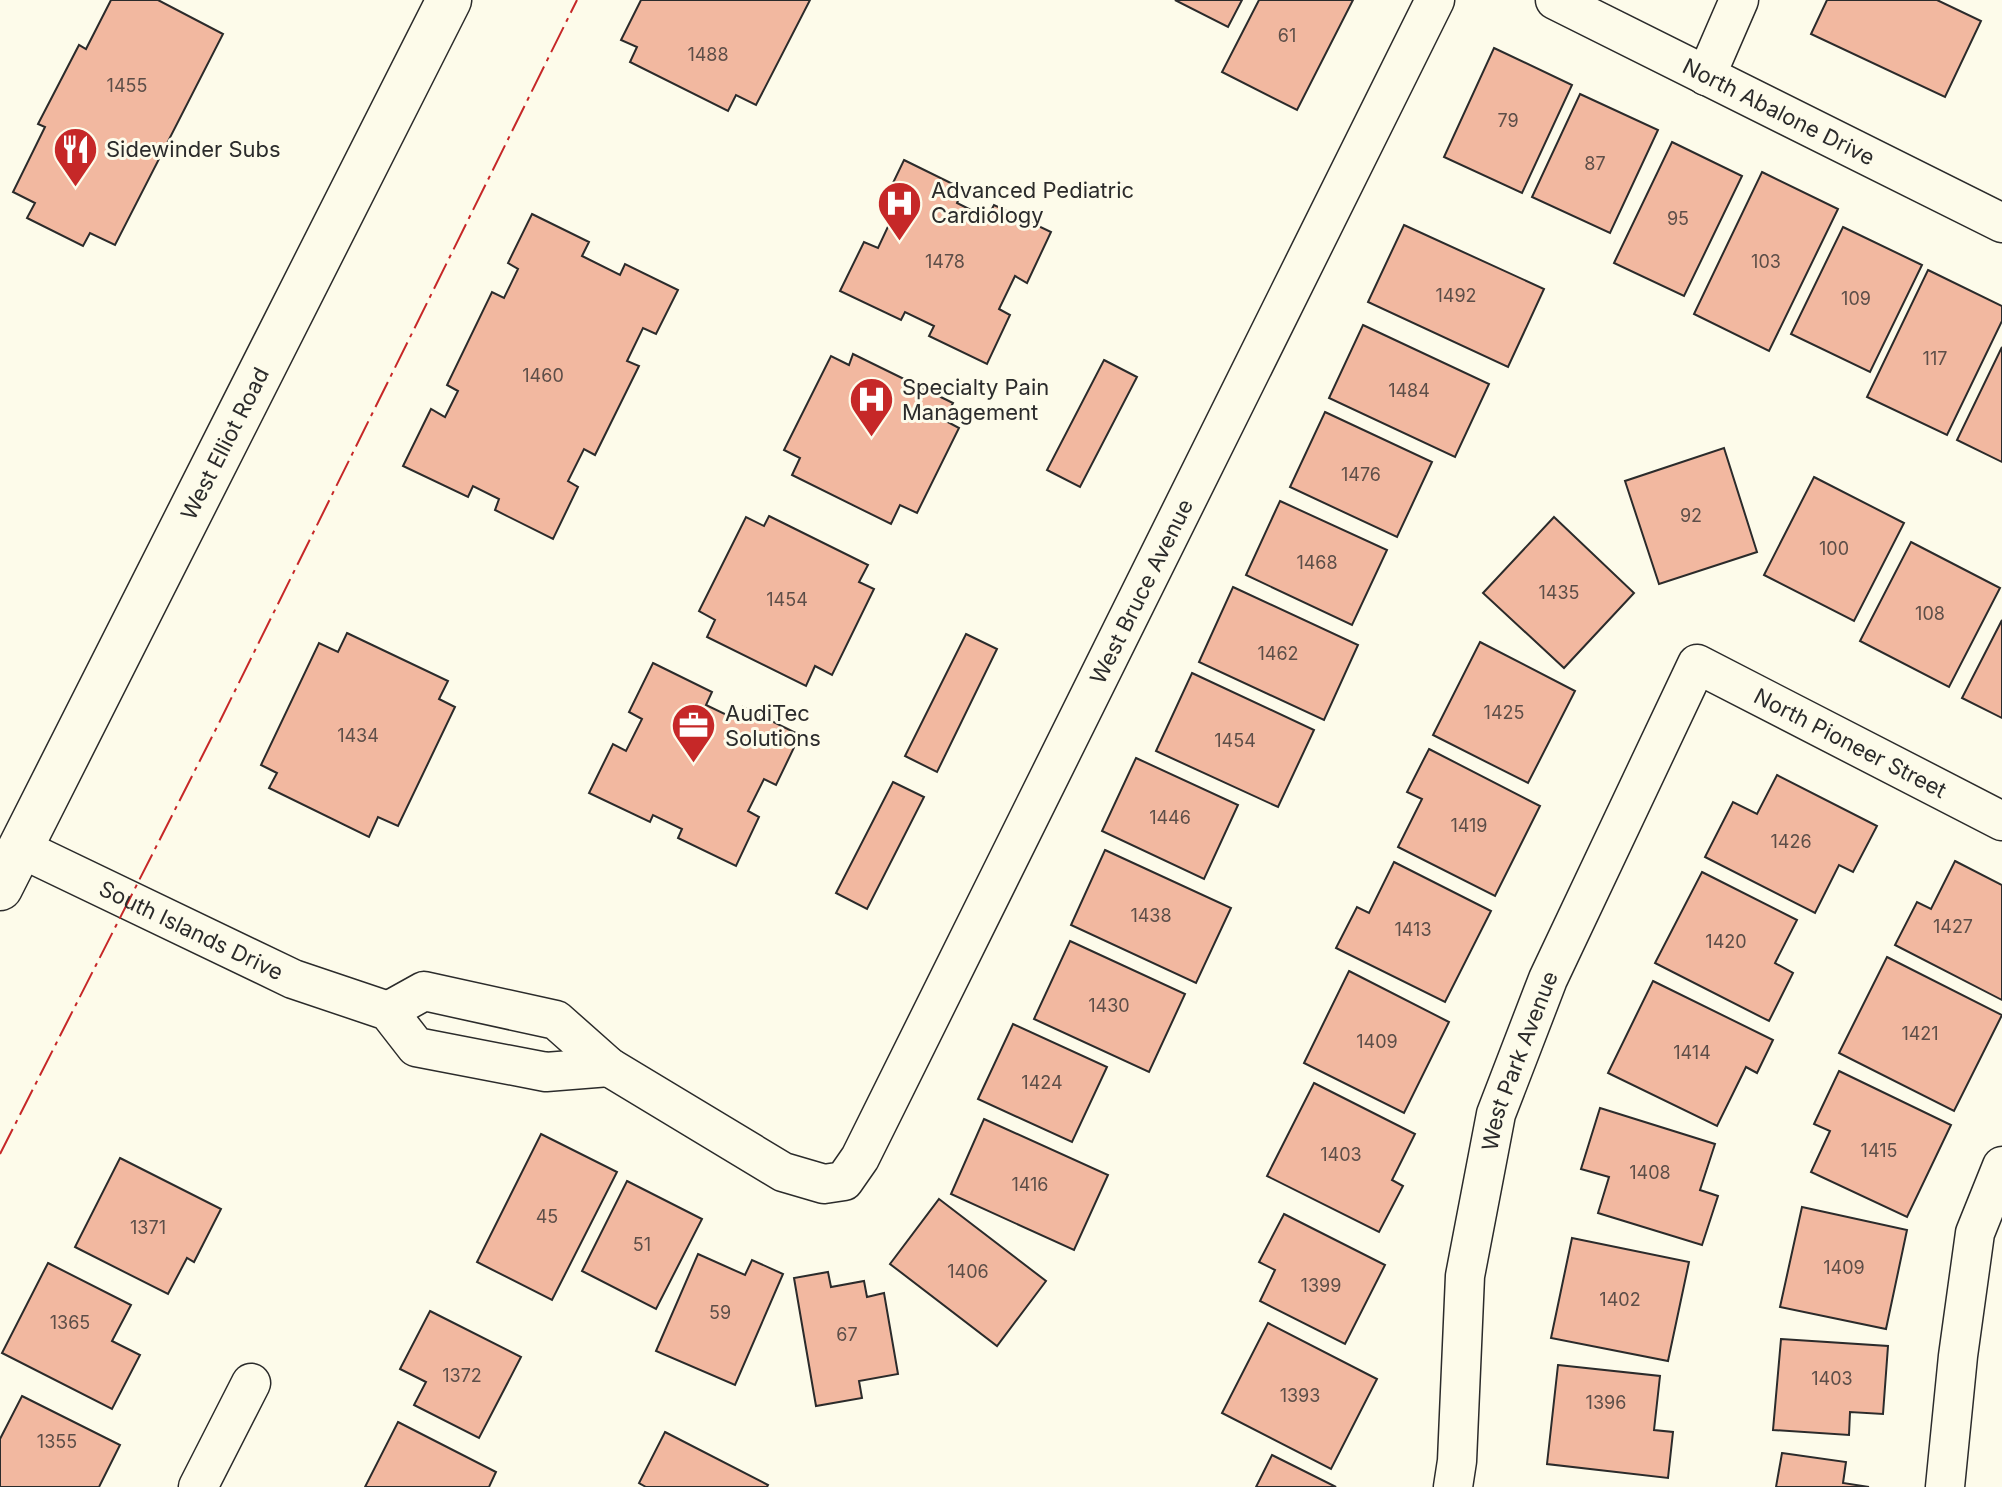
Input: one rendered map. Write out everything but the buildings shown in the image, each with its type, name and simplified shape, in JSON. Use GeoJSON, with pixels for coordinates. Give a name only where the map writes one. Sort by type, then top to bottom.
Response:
{"type":"FeatureCollection","features":[{"type":"Feature","properties":{"kind":"main road","name":"West Elliot Road"},"geometry":{"type":"LineString","coordinates":[[0,888],[10,843],[449,0]]}},
{"type":"Feature","properties":{"kind":"street","name":"West Bruce Avenue"},"geometry":{"type":"LineString","coordinates":[[609,1067],[783,1172],[824,1184],[844,1181],[860,1158],[1435,0]]}},
{"type":"Feature","properties":{"kind":"street","name":"North Abalone Drive"},"geometry":{"type":"LineString","coordinates":[[1555,0],[2002,223]]}},
{"type":"Feature","properties":{"kind":"street"},"geometry":{"type":"LineString","coordinates":[[1706,76],[1739,0]]}},
{"type":"Feature","properties":{"kind":"street","name":"North Pioneer Street"},"geometry":{"type":"LineString","coordinates":[[1697,664],[2002,821]]}},
{"type":"Feature","properties":{"kind":"street","name":"West Park Avenue"},"geometry":{"type":"LineString","coordinates":[[1453,1487],[1457,1461],[1465,1276],[1496,1114],[1548,979],[1697,664]]}},
{"type":"Feature","properties":{"kind":"street","name":"South Islands Drive"},"geometry":{"type":"LineString","coordinates":[[10,843],[293,979],[388,1011]]}},
{"type":"Feature","properties":{"kind":"street"},"geometry":{"type":"LineString","coordinates":[[424,991],[556,1020],[609,1067],[546,1072],[416,1047],[388,1011],[424,991]]}},
{"type":"Feature","properties":{"kind":"street"},"geometry":{"type":"LineString","coordinates":[[516,1066],[523,1013]]}},
{"type":"Feature","properties":{"kind":"street"},"geometry":{"type":"LineString","coordinates":[[1945,1487],[1958,1356],[1975,1233],[2002,1166]]}},
{"type":"Feature","properties":{"kind":"street"},"geometry":{"type":"LineString","coordinates":[[198,1487],[251,1383]]}},
{"type":"Feature","properties":{"kind":"power"},"geometry":{"type":"LineString","coordinates":[[0,1154],[219,723],[577,0]]}},
{"type":"Feature","properties":{"kind":"place","name":"Sidewinder Subs"},"geometry":{"type":"Point","coordinates":[75,188]}},
{"type":"Feature","properties":{"kind":"place","name":"Advanced Pediatric Cardiology"},"geometry":{"type":"Point","coordinates":[900,242]}},
{"type":"Feature","properties":{"kind":"place","name":"Specialty Pain Management"},"geometry":{"type":"Point","coordinates":[871,439]}},
{"type":"Feature","properties":{"kind":"place","name":"AudiTec Solutions"},"geometry":{"type":"Point","coordinates":[694,765]}}]}
